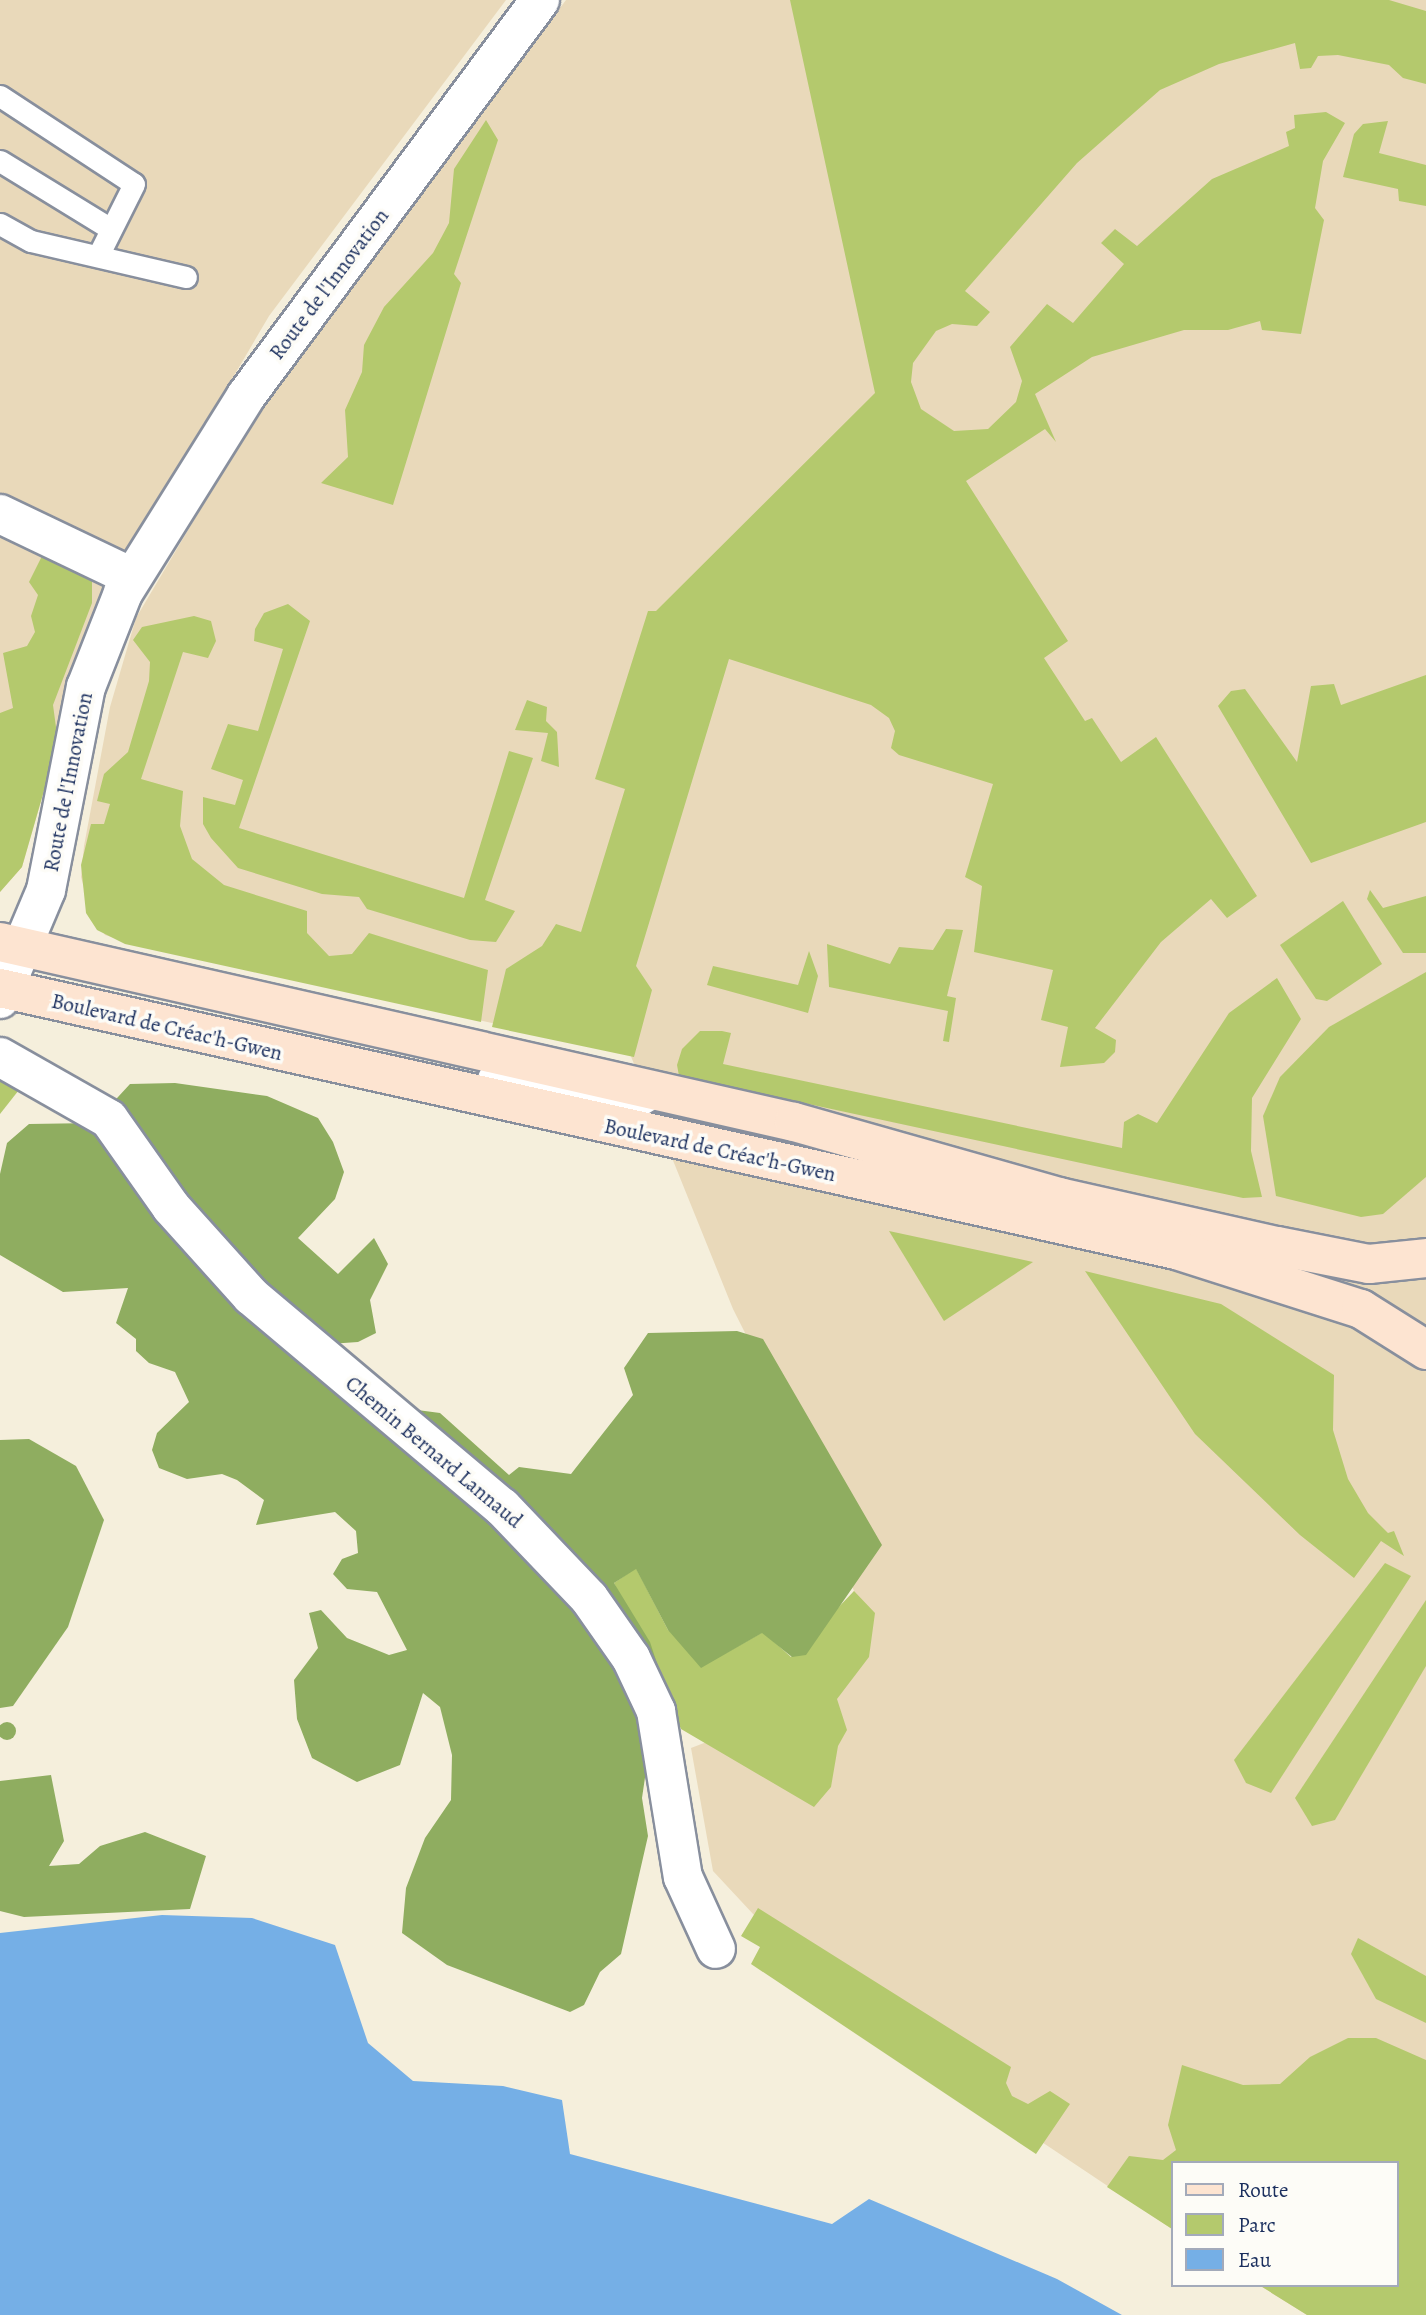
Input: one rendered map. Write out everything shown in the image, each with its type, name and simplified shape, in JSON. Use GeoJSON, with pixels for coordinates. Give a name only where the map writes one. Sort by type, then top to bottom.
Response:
{"type":"FeatureCollection","features":[{"type":"Feature","properties":{"kind":"street","name":"Route de l'Innovation"},"geometry":{"type":"LineString","coordinates":[[12,946],[46,890],[94,657],[132,577],[246,396],[540,0]]}},
{"type":"Feature","properties":{"kind":"street"},"geometry":{"type":"LineString","coordinates":[[0,514],[132,577]]}},
{"type":"Feature","properties":{"kind":"street"},"geometry":{"type":"LineString","coordinates":[[1,992],[12,946]]}},
{"type":"Feature","properties":{"kind":"street","name":"Boulevard de Créac'h-Gwen"},"geometry":{"type":"LineString","coordinates":[[12,946],[649,1091],[1277,1247],[1369,1264],[1426,1258]]}},
{"type":"Feature","properties":{"kind":"street","name":"Boulevard de Créac'h-Gwen"},"geometry":{"type":"LineString","coordinates":[[1,992],[1176,1250],[1361,1309],[1426,1350]]}},
{"type":"Feature","properties":{"kind":"street"},"geometry":{"type":"LineString","coordinates":[[328,1064],[361,1051],[624,1106],[649,1091]]}},
{"type":"Feature","properties":{"kind":"street","name":"Chemin Bernard Lannaud"},"geometry":{"type":"LineString","coordinates":[[0,1057],[109,1119],[171,1207],[251,1296],[502,1507],[589,1598],[631,1658],[656,1710],[682,1877],[716,1949]]}},
{"type":"Feature","properties":{"kind":"lane"},"geometry":{"type":"LineString","coordinates":[[0,96],[134,184],[98,256]]}},
{"type":"Feature","properties":{"kind":"lane"},"geometry":{"type":"LineString","coordinates":[[0,161],[111,229]]}},
{"type":"Feature","properties":{"kind":"lane"},"geometry":{"type":"LineString","coordinates":[[0,224],[31,241],[186,277]]}},
{"type":"Feature","properties":{"kind":"shaded area"},"geometry":{"type":"Polygon","coordinates":[[[0,0],[506,0],[269,316],[178,471],[65,718],[22,867],[0,892],[0,0]]]}},
{"type":"Feature","properties":{"kind":"shaded area"},"geometry":{"type":"Polygon","coordinates":[[[566,0],[1426,0],[1426,2315],[1307,2315],[1262,2287],[1398,2287],[1398,2161],[1170,2161],[1170,2228],[913,2056],[797,1961],[713,1871],[691,1748],[772,1717],[854,1591],[785,1412],[733,1309],[630,1054],[121,940],[105,935],[91,914],[81,877],[84,846],[110,707],[136,618],[249,427],[566,0]]]}},
{"type":"Feature","properties":{"kind":"green space"},"geometry":{"type":"Polygon","coordinates":[[[790,0],[1389,0],[1426,11],[1426,84],[1403,78],[1389,65],[1338,55],[1318,56],[1311,68],[1300,69],[1295,43],[1219,64],[1160,90],[1077,163],[965,291],[990,312],[977,326],[952,324],[936,331],[913,363],[911,382],[921,409],[954,431],[988,429],[1016,402],[1022,381],[1010,347],[1047,304],[1073,323],[1124,264],[1101,243],[1115,229],[1137,246],[1212,179],[1289,146],[1286,132],[1295,128],[1294,115],[1326,112],[1345,123],[1323,161],[1315,208],[1324,220],[1301,334],[1262,330],[1260,321],[1228,330],[1184,330],[1092,357],[1035,394],[1056,442],[1045,429],[966,481],[1068,641],[1044,658],[1085,721],[1092,718],[1121,762],[1156,737],[1257,896],[1227,918],[1211,899],[1161,942],[1095,1028],[1116,1040],[1115,1052],[1104,1063],[1060,1067],[1068,1027],[1041,1020],[1053,970],[974,952],[982,886],[965,877],[993,784],[899,755],[891,748],[895,731],[889,718],[871,705],[729,659],[636,966],[652,990],[634,1057],[492,1027],[506,969],[542,946],[556,924],[581,932],[625,789],[595,779],[648,611],[656,611],[875,393],[790,0]]]}},
{"type":"Feature","properties":{"kind":"green space"},"geometry":{"type":"Polygon","coordinates":[[[486,120],[498,140],[454,274],[461,283],[393,505],[321,483],[348,457],[345,410],[362,372],[364,345],[384,307],[433,253],[449,223],[454,169],[486,120]]]}},
{"type":"Feature","properties":{"kind":"green space"},"geometry":{"type":"Polygon","coordinates":[[[1388,121],[1379,153],[1426,165],[1426,206],[1399,201],[1398,189],[1343,177],[1354,134],[1363,124],[1388,121]]]}},
{"type":"Feature","properties":{"kind":"green space"},"geometry":{"type":"Polygon","coordinates":[[[0,527],[92,578],[92,603],[53,705],[58,742],[22,867],[0,892],[0,713],[13,708],[3,653],[27,646],[35,632],[31,616],[38,595],[29,582],[42,556],[0,536],[0,527]]]}},
{"type":"Feature","properties":{"kind":"green space"},"geometry":{"type":"Polygon","coordinates":[[[288,604],[310,621],[239,828],[464,898],[509,751],[533,758],[485,900],[515,911],[496,942],[470,940],[367,909],[359,897],[322,894],[238,868],[211,838],[203,824],[203,797],[235,805],[243,780],[211,769],[228,724],[258,731],[283,649],[254,641],[255,629],[264,613],[288,604]]]}},
{"type":"Feature","properties":{"kind":"green space"},"geometry":{"type":"Polygon","coordinates":[[[194,616],[211,621],[216,641],[208,658],[183,652],[141,779],[183,791],[180,826],[192,859],[224,885],[307,911],[307,933],[329,956],[352,954],[369,933],[488,970],[481,1022],[125,944],[97,930],[86,913],[81,865],[91,824],[104,824],[110,804],[97,801],[104,774],[128,752],[149,681],[150,662],[133,640],[142,627],[194,616]]]}},
{"type":"Feature","properties":{"kind":"green space"},"geometry":{"type":"Polygon","coordinates":[[[1426,675],[1426,822],[1311,863],[1218,706],[1231,691],[1245,689],[1297,762],[1311,686],[1334,684],[1341,705],[1426,675]]]}},
{"type":"Feature","properties":{"kind":"green space"},"geometry":{"type":"Polygon","coordinates":[[[527,700],[547,707],[546,721],[557,732],[559,767],[541,761],[548,733],[515,730],[527,700]]]}},
{"type":"Feature","properties":{"kind":"green space"},"geometry":{"type":"Polygon","coordinates":[[[1370,890],[1383,908],[1426,896],[1426,953],[1403,953],[1367,899],[1370,890]]]}},
{"type":"Feature","properties":{"kind":"green space"},"geometry":{"type":"Polygon","coordinates":[[[1343,901],[1382,964],[1327,1001],[1316,999],[1280,945],[1343,901]]]}},
{"type":"Feature","properties":{"kind":"green space"},"geometry":{"type":"Polygon","coordinates":[[[946,929],[963,930],[947,996],[956,998],[949,1042],[943,1041],[948,1011],[829,987],[827,944],[890,964],[899,947],[933,950],[946,929]]]}},
{"type":"Feature","properties":{"kind":"green space"},"geometry":{"type":"Polygon","coordinates":[[[809,951],[818,976],[808,1013],[707,985],[713,966],[798,985],[809,951]]]}},
{"type":"Feature","properties":{"kind":"green space"},"geometry":{"type":"Polygon","coordinates":[[[1426,972],[1426,1177],[1383,1214],[1361,1217],[1276,1196],[1263,1116],[1280,1077],[1329,1027],[1426,972]]]}},
{"type":"Feature","properties":{"kind":"green space"},"geometry":{"type":"Polygon","coordinates":[[[1277,978],[1301,1019],[1252,1098],[1251,1151],[1262,1197],[1243,1198],[679,1076],[677,1065],[682,1049],[700,1031],[722,1031],[731,1033],[723,1064],[1122,1148],[1124,1122],[1138,1114],[1157,1123],[1229,1013],[1277,978]]]}},
{"type":"Feature","properties":{"kind":"green space"},"geometry":{"type":"Polygon","coordinates":[[[0,1044],[41,1062],[0,1114],[0,1044]]]}},
{"type":"Feature","properties":{"kind":"green space"},"geometry":{"type":"Polygon","coordinates":[[[175,1083],[267,1096],[318,1118],[333,1142],[344,1172],[335,1199],[298,1238],[338,1274],[374,1238],[388,1264],[370,1300],[376,1333],[358,1342],[329,1344],[357,1402],[440,1413],[509,1475],[519,1467],[571,1474],[633,1395],[624,1368],[648,1333],[737,1331],[763,1339],[882,1545],[806,1655],[792,1657],[762,1633],[701,1668],[668,1630],[636,1569],[614,1583],[650,1642],[673,1712],[647,1764],[642,1798],[648,1836],[621,1954],[600,1972],[584,2005],[570,2012],[447,1965],[402,1933],[406,1888],[425,1838],[451,1800],[452,1755],[440,1707],[423,1693],[400,1765],[357,1782],[312,1758],[297,1719],[294,1680],[318,1648],[309,1613],[321,1610],[347,1638],[389,1655],[407,1650],[377,1592],[347,1589],[333,1574],[342,1559],[358,1553],[356,1531],[335,1512],[256,1525],[264,1500],[237,1480],[222,1474],[187,1479],[159,1468],[152,1450],[157,1433],[189,1402],[175,1372],[149,1363],[136,1351],[136,1339],[116,1323],[128,1288],[63,1292],[0,1255],[0,1174],[7,1143],[29,1124],[94,1123],[130,1084],[175,1083]]]}},
{"type":"Feature","properties":{"kind":"green space"},"geometry":{"type":"Polygon","coordinates":[[[889,1231],[1033,1262],[944,1321],[889,1231]]]}},
{"type":"Feature","properties":{"kind":"green space"},"geometry":{"type":"Polygon","coordinates":[[[1085,1271],[1221,1304],[1334,1375],[1333,1430],[1348,1479],[1368,1513],[1388,1533],[1394,1531],[1404,1556],[1381,1541],[1354,1578],[1300,1535],[1195,1434],[1085,1271]]]}},
{"type":"Feature","properties":{"kind":"green space"},"geometry":{"type":"Polygon","coordinates":[[[29,1439],[76,1466],[104,1520],[68,1627],[13,1706],[0,1708],[0,1440],[29,1439]]]}},
{"type":"Feature","properties":{"kind":"green space"},"geometry":{"type":"Polygon","coordinates":[[[1385,1563],[1411,1576],[1271,1793],[1246,1783],[1234,1760],[1385,1563]]]}},
{"type":"Feature","properties":{"kind":"green space"},"geometry":{"type":"Polygon","coordinates":[[[636,1568],[668,1630],[726,1653],[763,1632],[791,1657],[854,1591],[875,1613],[869,1657],[837,1699],[847,1730],[838,1746],[831,1787],[814,1807],[681,1729],[614,1583],[636,1568]]]}},
{"type":"Feature","properties":{"kind":"green space"},"geometry":{"type":"Polygon","coordinates":[[[1426,1600],[1426,1666],[1335,1820],[1312,1826],[1295,1798],[1426,1600]]]}},
{"type":"Feature","properties":{"kind":"green space"},"geometry":{"type":"Polygon","coordinates":[[[4,1723],[10,1723],[15,1728],[15,1734],[10,1739],[4,1739],[-1,1734],[-1,1728],[4,1723]]]}},
{"type":"Feature","properties":{"kind":"green space"},"geometry":{"type":"Polygon","coordinates":[[[51,1775],[64,1841],[49,1866],[79,1864],[100,1846],[145,1832],[206,1856],[190,1909],[24,1917],[0,1911],[0,1781],[51,1775]]]}},
{"type":"Feature","properties":{"kind":"green space"},"geometry":{"type":"Polygon","coordinates":[[[758,1908],[1011,2067],[1006,2083],[1012,2096],[1028,2104],[1050,2091],[1070,2104],[1036,2154],[751,1964],[760,1947],[741,1936],[758,1908]]]}},
{"type":"Feature","properties":{"kind":"green space"},"geometry":{"type":"Polygon","coordinates":[[[1358,1938],[1426,1976],[1426,2023],[1376,1999],[1351,1954],[1358,1938]]]}},
{"type":"Feature","properties":{"kind":"green space"},"geometry":{"type":"Polygon","coordinates":[[[1348,2038],[1376,2038],[1426,2060],[1426,2315],[1307,2315],[1262,2287],[1398,2287],[1398,2161],[1170,2161],[1170,2228],[1107,2187],[1129,2156],[1163,2160],[1176,2150],[1168,2125],[1182,2065],[1243,2085],[1280,2084],[1310,2057],[1348,2038]]]}},
{"type":"Feature","properties":{"kind":"water"},"geometry":{"type":"Polygon","coordinates":[[[162,1915],[252,1918],[335,1945],[368,2043],[413,2081],[503,2086],[562,2100],[570,2154],[832,2224],[869,2199],[1057,2279],[1122,2315],[0,2315],[0,1933],[162,1915]]]}}]}
